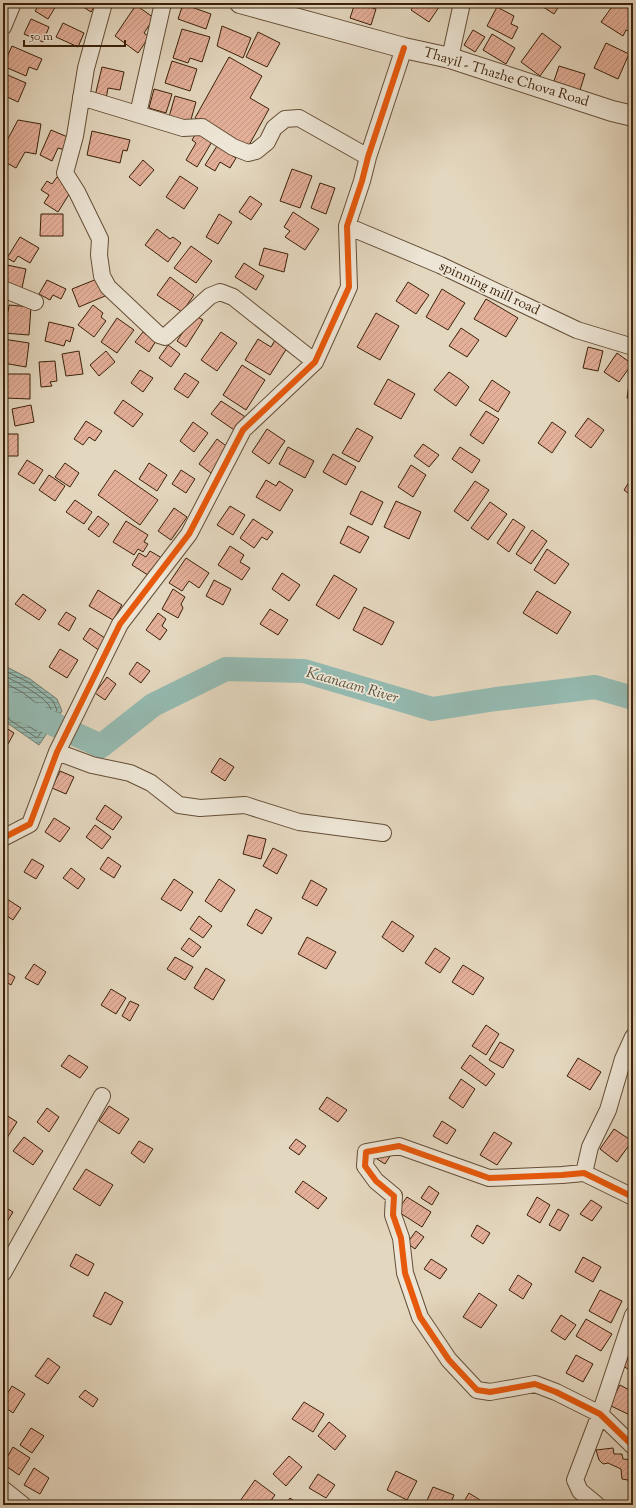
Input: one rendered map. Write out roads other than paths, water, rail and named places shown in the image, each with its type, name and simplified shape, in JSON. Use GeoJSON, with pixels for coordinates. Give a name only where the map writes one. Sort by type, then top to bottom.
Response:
{"type":"FeatureCollection","features":[{"type":"Feature","properties":{"kind":"street"},"geometry":{"type":"LineString","coordinates":[[3,27],[13,3]]}},
{"type":"Feature","properties":{"kind":"street"},"geometry":{"type":"LineString","coordinates":[[104,3],[86,68],[75,136],[65,173],[78,192],[100,239],[99,255],[102,276],[108,286],[160,335],[165,337],[210,296],[220,292],[234,296],[315,362]]}},
{"type":"Feature","properties":{"kind":"street"},"geometry":{"type":"LineString","coordinates":[[138,114],[163,3]]}},
{"type":"Feature","properties":{"kind":"street","name":"Thayil - Thazhe Chova Road"},"geometry":{"type":"LineString","coordinates":[[240,3],[404,48],[450,58],[612,111],[633,116]]}},
{"type":"Feature","properties":{"kind":"street"},"geometry":{"type":"LineString","coordinates":[[450,58],[462,3]]}},
{"type":"Feature","properties":{"kind":"street"},"geometry":{"type":"LineString","coordinates":[[3,838],[30,824],[57,752],[120,624],[189,534],[243,430],[315,362],[349,286],[347,226],[362,181],[368,156],[404,48]]}},
{"type":"Feature","properties":{"kind":"street"},"geometry":{"type":"LineString","coordinates":[[81,98],[183,128],[202,127],[233,147],[248,153],[256,151],[267,142],[274,128],[285,119],[299,118],[368,156]]}},
{"type":"Feature","properties":{"kind":"street","name":"spinning mill road"},"geometry":{"type":"LineString","coordinates":[[347,226],[440,266],[577,330],[633,346]]}},
{"type":"Feature","properties":{"kind":"street"},"geometry":{"type":"LineString","coordinates":[[3,289],[35,302]]}},
{"type":"Feature","properties":{"kind":"street"},"geometry":{"type":"LineString","coordinates":[[57,752],[92,765],[130,773],[150,783],[179,805],[200,808],[245,805],[299,822],[384,833]]}},
{"type":"Feature","properties":{"kind":"street"},"geometry":{"type":"LineString","coordinates":[[584,1173],[590,1148],[608,1110],[623,1059],[633,1037]]}},
{"type":"Feature","properties":{"kind":"street"},"geometry":{"type":"LineString","coordinates":[[3,1273],[102,1096]]}},
{"type":"Feature","properties":{"kind":"street"},"geometry":{"type":"LineString","coordinates":[[633,1197],[584,1173],[489,1178],[398,1146],[366,1152],[365,1166],[376,1181],[394,1196],[393,1215],[401,1238],[405,1273],[420,1317],[449,1360],[477,1390],[490,1392],[535,1384],[556,1392],[600,1414],[633,1446]]}},
{"type":"Feature","properties":{"kind":"street"},"geometry":{"type":"LineString","coordinates":[[597,1505],[580,1491],[575,1480],[600,1414],[633,1315]]}},
{"type":"Feature","properties":{"kind":"street"},"geometry":{"type":"LineString","coordinates":[[3,1489],[23,1505]]}},
{"type":"Feature","properties":{"kind":"water"},"geometry":{"type":"Polygon","coordinates":[[[3,665],[30,679],[57,699],[62,711],[39,745],[3,720],[3,665]]]}},
{"type":"Feature","properties":{"kind":"waterway","name":"Kaanaam River"},"geometry":{"type":"LineString","coordinates":[[3,701],[101,746],[153,705],[226,669],[304,671],[432,709],[496,699],[595,687],[633,698]]}}]}
